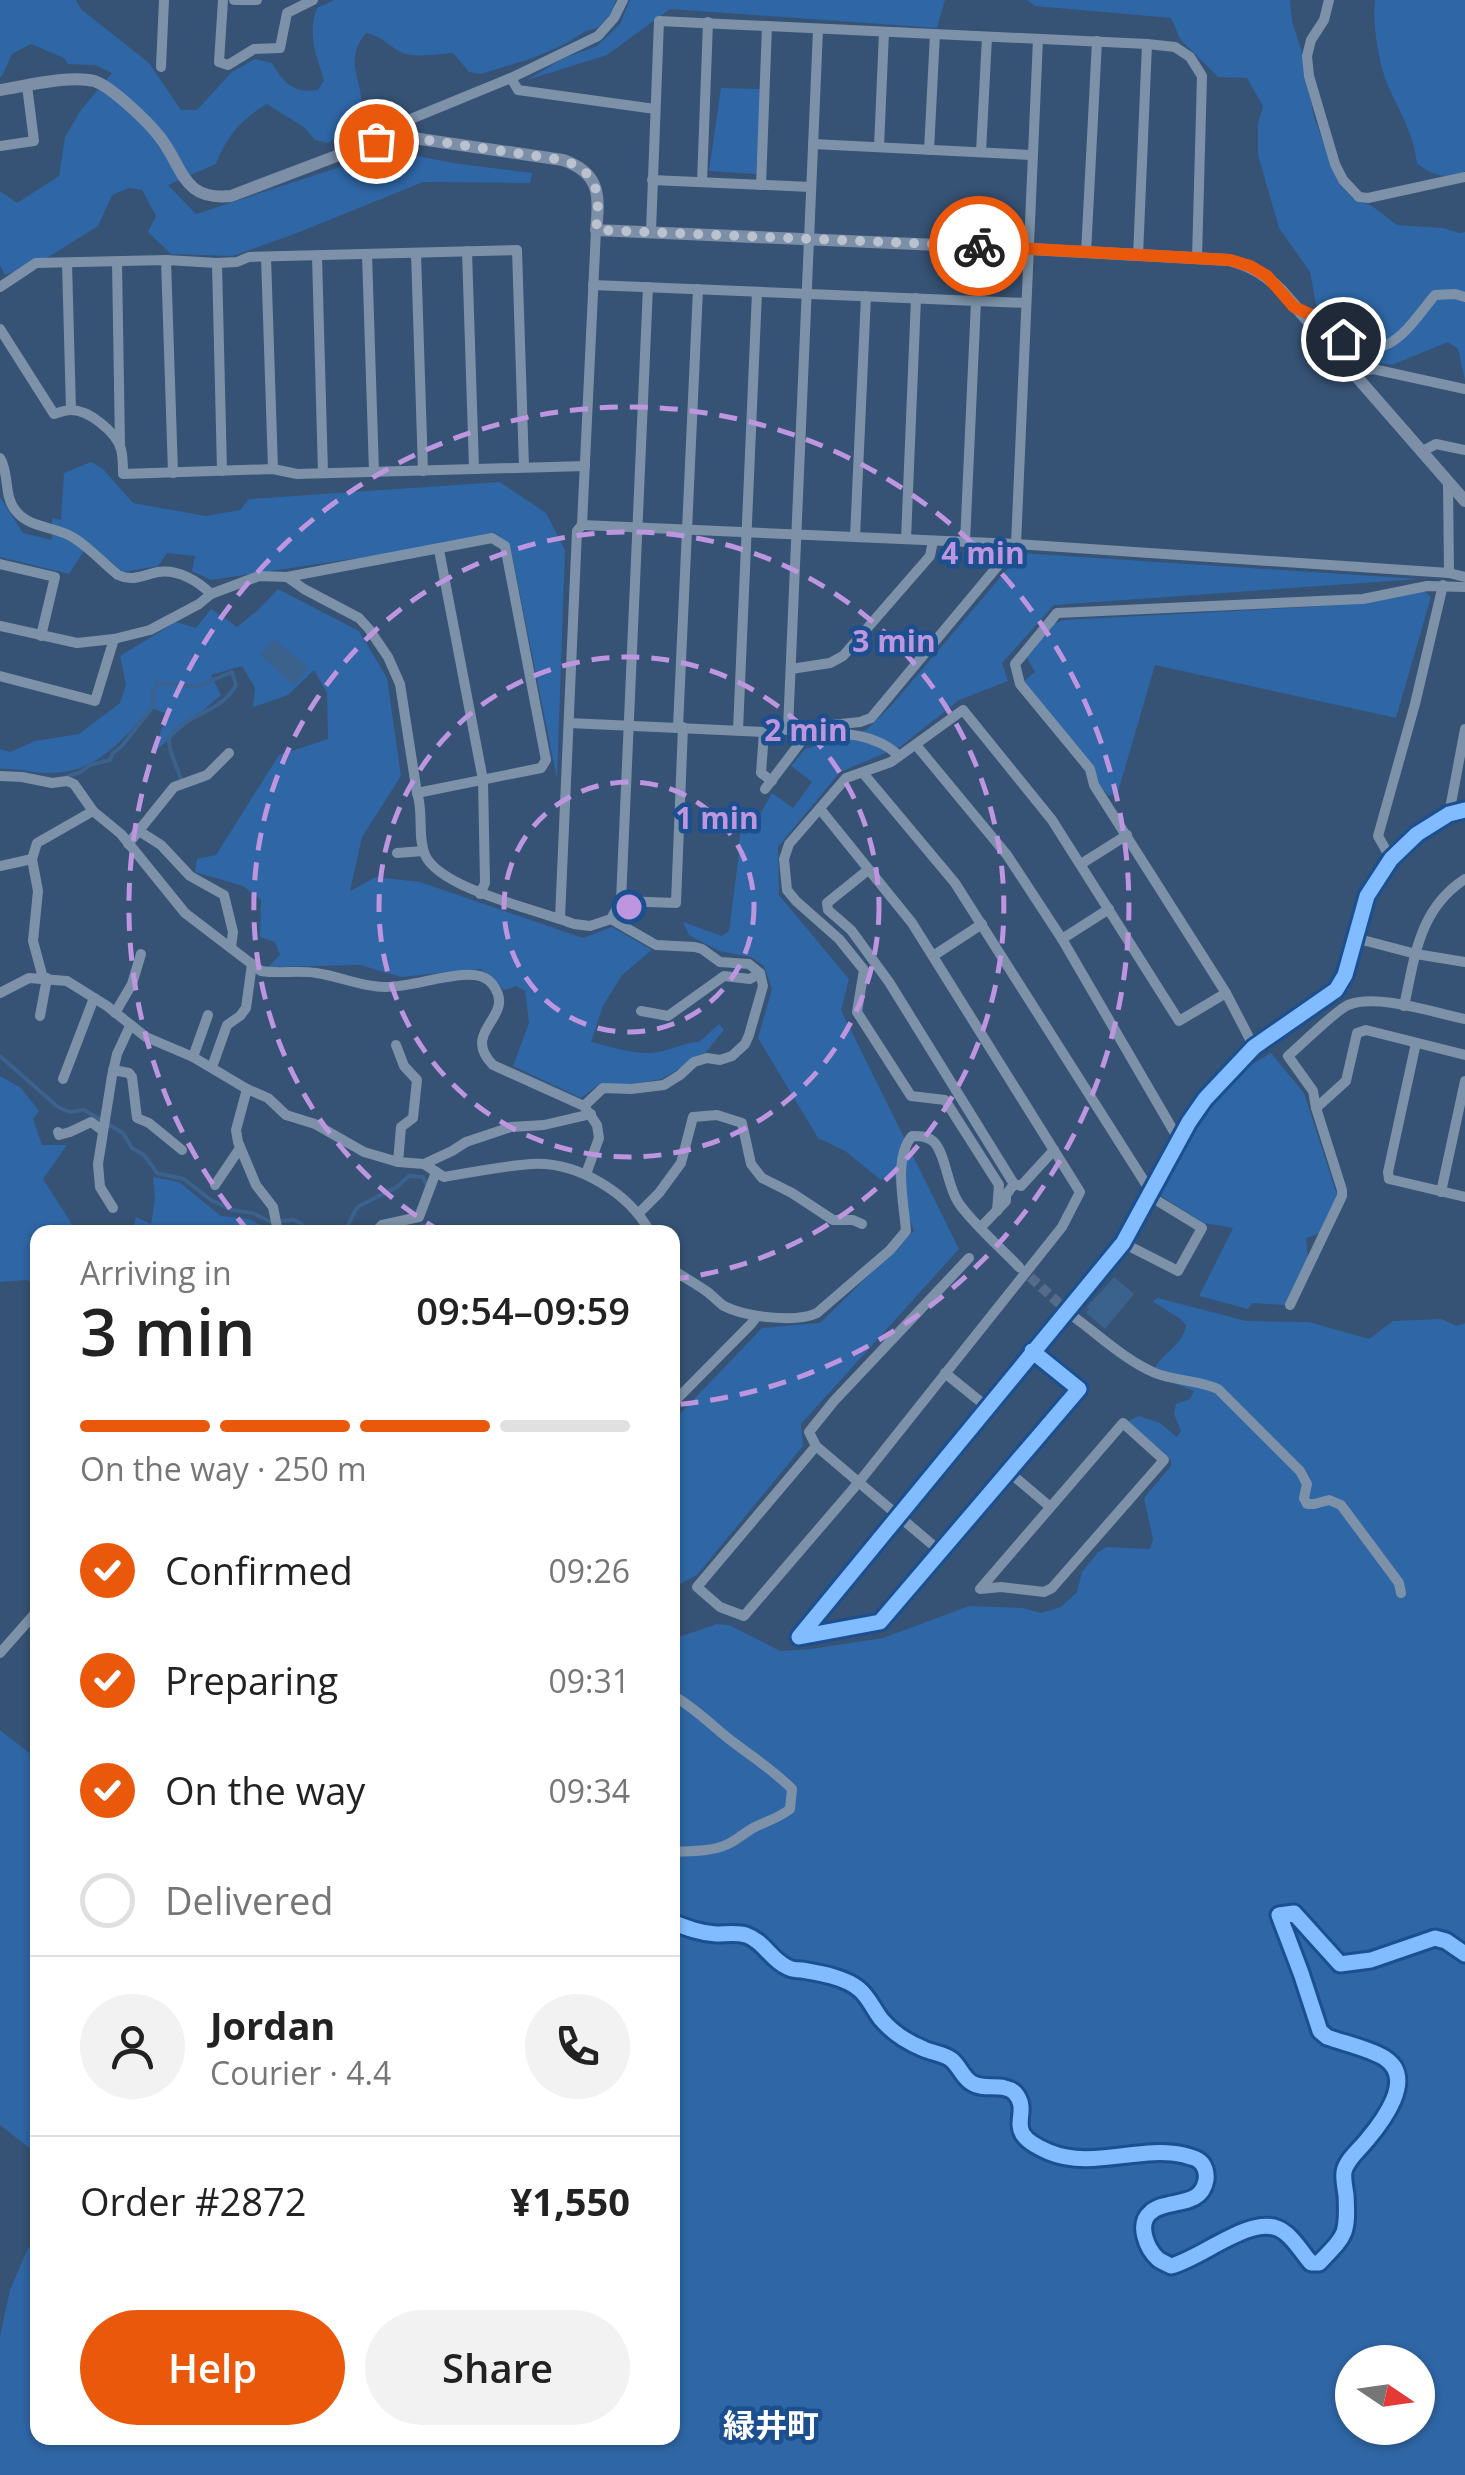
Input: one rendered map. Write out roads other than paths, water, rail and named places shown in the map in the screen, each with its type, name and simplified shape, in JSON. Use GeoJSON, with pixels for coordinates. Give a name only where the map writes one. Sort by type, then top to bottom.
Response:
{"type":"FeatureCollection","features":[{"type":"Feature","properties":{"kind":"main road"},"geometry":{"type":"LineString","coordinates":[[0,90],[75,80],[107,86],[160,136],[195,191],[215,198],[231,196],[376,141],[397,137],[563,160],[579,166],[590,177],[599,200],[596,230],[1230,260],[1267,276],[1465,501]]}},
{"type":"Feature","properties":{"kind":"street"},"geometry":{"type":"LineString","coordinates":[[161,67],[164,0]]}},
{"type":"Feature","properties":{"kind":"street"},"geometry":{"type":"LineString","coordinates":[[223,0],[219,62],[228,64],[254,50],[280,48],[287,14],[311,0]]}},
{"type":"Feature","properties":{"kind":"street"},"geometry":{"type":"LineString","coordinates":[[234,0],[257,0]]}},
{"type":"Feature","properties":{"kind":"street"},"geometry":{"type":"LineString","coordinates":[[397,137],[402,123],[511,78],[598,36],[623,0]]}},
{"type":"Feature","properties":{"kind":"street"},"geometry":{"type":"LineString","coordinates":[[1328,0],[1324,20],[1306,56],[1315,101],[1342,180],[1359,198],[1368,198],[1465,177]]}},
{"type":"Feature","properties":{"kind":"street"},"geometry":{"type":"LineString","coordinates":[[651,231],[659,21],[1097,41],[1175,47],[1190,57],[1202,76],[1196,258]]}},
{"type":"Feature","properties":{"kind":"street"},"geometry":{"type":"LineString","coordinates":[[702,182],[708,22]]}},
{"type":"Feature","properties":{"kind":"street"},"geometry":{"type":"LineString","coordinates":[[761,185],[767,26]]}},
{"type":"Feature","properties":{"kind":"street"},"geometry":{"type":"LineString","coordinates":[[788,728],[818,30]]}},
{"type":"Feature","properties":{"kind":"street"},"geometry":{"type":"LineString","coordinates":[[880,147],[884,32]]}},
{"type":"Feature","properties":{"kind":"street"},"geometry":{"type":"LineString","coordinates":[[929,150],[935,34]]}},
{"type":"Feature","properties":{"kind":"street"},"geometry":{"type":"LineString","coordinates":[[981,152],[986,37]]}},
{"type":"Feature","properties":{"kind":"street"},"geometry":{"type":"LineString","coordinates":[[802,730],[871,718],[1016,544],[1038,39]]}},
{"type":"Feature","properties":{"kind":"street"},"geometry":{"type":"LineString","coordinates":[[1086,253],[1097,41]]}},
{"type":"Feature","properties":{"kind":"street"},"geometry":{"type":"LineString","coordinates":[[1138,256],[1147,44]]}},
{"type":"Feature","properties":{"kind":"street"},"geometry":{"type":"LineString","coordinates":[[511,78],[518,90],[654,109]]}},
{"type":"Feature","properties":{"kind":"street"},"geometry":{"type":"LineString","coordinates":[[0,146],[34,141],[27,86]]}},
{"type":"Feature","properties":{"kind":"street"},"geometry":{"type":"LineString","coordinates":[[813,144],[1032,155]]}},
{"type":"Feature","properties":{"kind":"street"},"geometry":{"type":"LineString","coordinates":[[652,180],[811,187]]}},
{"type":"Feature","properties":{"kind":"street"},"geometry":{"type":"LineString","coordinates":[[560,918],[577,531],[582,524],[596,230]]}},
{"type":"Feature","properties":{"kind":"street"},"geometry":{"type":"LineString","coordinates":[[0,287],[36,263],[217,263],[249,257],[517,250],[524,468]]}},
{"type":"Feature","properties":{"kind":"street"},"geometry":{"type":"LineString","coordinates":[[467,251],[474,468]]}},
{"type":"Feature","properties":{"kind":"street"},"geometry":{"type":"LineString","coordinates":[[416,253],[423,471]]}},
{"type":"Feature","properties":{"kind":"street"},"geometry":{"type":"LineString","coordinates":[[366,254],[374,472]]}},
{"type":"Feature","properties":{"kind":"street"},"geometry":{"type":"LineString","coordinates":[[317,256],[324,473]]}},
{"type":"Feature","properties":{"kind":"street"},"geometry":{"type":"LineString","coordinates":[[266,257],[272,470]]}},
{"type":"Feature","properties":{"kind":"street"},"geometry":{"type":"LineString","coordinates":[[166,260],[173,472]]}},
{"type":"Feature","properties":{"kind":"street"},"geometry":{"type":"LineString","coordinates":[[118,262],[120,446],[124,474],[272,470],[298,474],[585,466]]}},
{"type":"Feature","properties":{"kind":"street"},"geometry":{"type":"LineString","coordinates":[[67,263],[71,410]]}},
{"type":"Feature","properties":{"kind":"street"},"geometry":{"type":"LineString","coordinates":[[217,263],[222,471]]}},
{"type":"Feature","properties":{"kind":"street"},"geometry":{"type":"LineString","coordinates":[[593,284],[1026,303]]}},
{"type":"Feature","properties":{"kind":"street"},"geometry":{"type":"LineString","coordinates":[[611,919],[621,900],[648,287]]}},
{"type":"Feature","properties":{"kind":"street"},"geometry":{"type":"LineString","coordinates":[[621,900],[676,903],[698,289]]}},
{"type":"Feature","properties":{"kind":"street"},"geometry":{"type":"LineString","coordinates":[[738,730],[757,292]]}},
{"type":"Feature","properties":{"kind":"street"},"geometry":{"type":"LineString","coordinates":[[1294,307],[1316,317],[1343,339],[1366,346],[1390,346],[1435,295],[1465,297]]}},
{"type":"Feature","properties":{"kind":"street"},"geometry":{"type":"LineString","coordinates":[[855,537],[866,296]]}},
{"type":"Feature","properties":{"kind":"street"},"geometry":{"type":"LineString","coordinates":[[906,539],[916,298]]}},
{"type":"Feature","properties":{"kind":"street"},"geometry":{"type":"LineString","coordinates":[[964,542],[976,301]]}},
{"type":"Feature","properties":{"kind":"street"},"geometry":{"type":"LineString","coordinates":[[0,329],[54,414],[71,410],[98,421],[120,446]]}},
{"type":"Feature","properties":{"kind":"street"},"geometry":{"type":"LineString","coordinates":[[1352,373],[1373,369],[1465,388]]}},
{"type":"Feature","properties":{"kind":"street"},"geometry":{"type":"LineString","coordinates":[[1421,452],[1436,444],[1465,450]]}},
{"type":"Feature","properties":{"kind":"street"},"geometry":{"type":"LineString","coordinates":[[0,458],[6,466],[13,508],[24,519],[74,538],[126,579],[174,572],[199,582],[212,594]]}},
{"type":"Feature","properties":{"kind":"street"},"geometry":{"type":"LineString","coordinates":[[1448,483],[1449,573]]}},
{"type":"Feature","properties":{"kind":"street"},"geometry":{"type":"LineString","coordinates":[[582,524],[1016,544],[1465,577]]}},
{"type":"Feature","properties":{"kind":"street"},"geometry":{"type":"LineString","coordinates":[[0,626],[77,643],[114,639],[150,630],[212,594],[259,576],[288,577],[492,538],[505,546],[546,760],[541,768],[417,792]]}},
{"type":"Feature","properties":{"kind":"street"},"geometry":{"type":"LineString","coordinates":[[791,669],[844,656],[930,556],[934,540]]}},
{"type":"Feature","properties":{"kind":"street"},"geometry":{"type":"LineString","coordinates":[[438,550],[483,780],[485,883],[480,894]]}},
{"type":"Feature","properties":{"kind":"street"},"geometry":{"type":"LineString","coordinates":[[0,564],[55,577],[41,636]]}},
{"type":"Feature","properties":{"kind":"street"},"geometry":{"type":"LineString","coordinates":[[288,577],[358,618],[388,657],[400,684],[422,806],[423,852],[435,868],[480,894],[583,926],[611,919],[656,944],[702,949],[720,962],[749,964],[760,974],[763,986],[749,1036],[732,1056],[694,1062],[664,1085],[631,1090],[603,1088],[588,1110],[544,1125],[511,1127],[466,1142],[424,1164]]}},
{"type":"Feature","properties":{"kind":"street"},"geometry":{"type":"LineString","coordinates":[[1391,859],[1378,836],[1443,585]]}},
{"type":"Feature","properties":{"kind":"street"},"geometry":{"type":"LineString","coordinates":[[1254,1047],[1226,993],[1094,786],[1090,768],[1020,684],[1015,664],[1057,613],[1362,599],[1443,585],[1465,587]]}},
{"type":"Feature","properties":{"kind":"street"},"geometry":{"type":"LineString","coordinates":[[0,676],[95,701],[114,639]]}},
{"type":"Feature","properties":{"kind":"street"},"geometry":{"type":"LineString","coordinates":[[996,1211],[999,1185],[945,1100],[911,1096],[857,1012],[864,970],[840,939],[788,890],[784,859],[789,844],[846,778],[899,756],[963,710],[1052,820],[1179,1021],[1226,993]]}},
{"type":"Feature","properties":{"kind":"street"},"geometry":{"type":"LineString","coordinates":[[568,722],[764,732],[788,728],[854,734],[891,748],[899,756]]}},
{"type":"Feature","properties":{"kind":"street"},"geometry":{"type":"LineString","coordinates":[[764,732],[761,773],[768,785],[803,738],[802,730]]}},
{"type":"Feature","properties":{"kind":"street"},"geometry":{"type":"LineString","coordinates":[[1449,814],[1465,731]]}},
{"type":"Feature","properties":{"kind":"street"},"geometry":{"type":"LineString","coordinates":[[916,746],[1006,855],[1062,939],[1180,1142]]}},
{"type":"Feature","properties":{"kind":"street"},"geometry":{"type":"LineString","coordinates":[[128,844],[174,788],[206,775],[229,753]]}},
{"type":"Feature","properties":{"kind":"street"},"geometry":{"type":"LineString","coordinates":[[863,773],[955,882],[1150,1193],[1202,1228],[1178,1271],[1123,1243]]}},
{"type":"Feature","properties":{"kind":"street"},"geometry":{"type":"LineString","coordinates":[[0,776],[66,782],[79,789],[93,811],[122,834],[185,913],[262,970],[318,973],[386,987],[453,976],[484,976],[499,998],[498,1009],[483,1036],[484,1056],[493,1065],[588,1110],[597,1124],[599,1138],[586,1174]]}},
{"type":"Feature","properties":{"kind":"street"},"geometry":{"type":"LineString","coordinates":[[816,1446],[697,1587],[720,1607],[744,1616],[859,1482],[1062,1227],[1080,1192],[912,923],[820,809]]}},
{"type":"Feature","properties":{"kind":"street"},"geometry":{"type":"LineString","coordinates":[[1032,1351],[1079,1389],[880,1622],[798,1636],[899,1516],[1032,1351],[1123,1243],[1205,1100],[1254,1047],[1336,990],[1345,975],[1367,896],[1391,859],[1416,834],[1449,814],[1465,810]]}},
{"type":"Feature","properties":{"kind":"street"},"geometry":{"type":"LineString","coordinates":[[40,1016],[45,978],[32,941],[38,891],[32,860],[37,842],[93,811]]}},
{"type":"Feature","properties":{"kind":"street"},"geometry":{"type":"LineString","coordinates":[[139,832],[161,845],[194,879],[224,895],[234,934],[231,947]]}},
{"type":"Feature","properties":{"kind":"street"},"geometry":{"type":"LineString","coordinates":[[1081,864],[1127,835]]}},
{"type":"Feature","properties":{"kind":"street"},"geometry":{"type":"LineString","coordinates":[[397,854],[423,852]]}},
{"type":"Feature","properties":{"kind":"street"},"geometry":{"type":"LineString","coordinates":[[0,866],[32,860]]}},
{"type":"Feature","properties":{"kind":"street"},"geometry":{"type":"LineString","coordinates":[[868,870],[827,903],[828,910],[850,930],[889,982],[1014,1184],[1021,1186],[1054,1150]]}},
{"type":"Feature","properties":{"kind":"street"},"geometry":{"type":"LineString","coordinates":[[1404,1006],[1425,923],[1443,896],[1465,880]]}},
{"type":"Feature","properties":{"kind":"street"},"geometry":{"type":"LineString","coordinates":[[1062,939],[1109,909]]}},
{"type":"Feature","properties":{"kind":"street"},"geometry":{"type":"LineString","coordinates":[[933,956],[982,924]]}},
{"type":"Feature","properties":{"kind":"street"},"geometry":{"type":"LineString","coordinates":[[1356,938],[1416,954],[1465,961]]}},
{"type":"Feature","properties":{"kind":"street"},"geometry":{"type":"LineString","coordinates":[[115,1013],[132,984],[141,954]]}},
{"type":"Feature","properties":{"kind":"street"},"geometry":{"type":"LineString","coordinates":[[212,1068],[227,1025],[246,1008],[252,964]]}},
{"type":"Feature","properties":{"kind":"street"},"geometry":{"type":"LineString","coordinates":[[641,1011],[668,1016],[724,976],[750,979],[760,974]]}},
{"type":"Feature","properties":{"kind":"street"},"geometry":{"type":"LineString","coordinates":[[0,992],[24,979],[67,981],[146,1037],[193,1057],[268,1098],[286,1115],[315,1124],[364,1152],[398,1162],[424,1164],[444,1177],[531,1164],[586,1174],[622,1198],[646,1225]]}},
{"type":"Feature","properties":{"kind":"street"},"geometry":{"type":"LineString","coordinates":[[63,1080],[94,998]]}},
{"type":"Feature","properties":{"kind":"street"},"geometry":{"type":"LineString","coordinates":[[1290,1305],[1342,1190],[1313,1091],[1288,1056],[1346,1006],[1368,1001],[1465,1020]]}},
{"type":"Feature","properties":{"kind":"street"},"geometry":{"type":"LineString","coordinates":[[193,1057],[208,1015]]}},
{"type":"Feature","properties":{"kind":"street"},"geometry":{"type":"LineString","coordinates":[[114,1208],[100,1187],[98,1164],[113,1070],[130,1026]]}},
{"type":"Feature","properties":{"kind":"street"},"geometry":{"type":"LineString","coordinates":[[1316,1108],[1346,1080],[1357,1034],[1366,1030],[1465,1055]]}},
{"type":"Feature","properties":{"kind":"street"},"geometry":{"type":"LineString","coordinates":[[1416,1043],[1389,1179],[1465,1197]]}},
{"type":"Feature","properties":{"kind":"street"},"geometry":{"type":"LineString","coordinates":[[396,1045],[404,1066],[417,1080],[413,1118],[401,1127],[398,1162]]}},
{"type":"Feature","properties":{"kind":"street"},"geometry":{"type":"LineString","coordinates":[[113,1070],[132,1077],[137,1118],[182,1150]]}},
{"type":"Feature","properties":{"kind":"street"},"geometry":{"type":"LineString","coordinates":[[1441,1192],[1465,1081]]}},
{"type":"Feature","properties":{"kind":"street"},"geometry":{"type":"LineString","coordinates":[[247,1089],[236,1130],[256,1185],[273,1207],[277,1225]]}},
{"type":"Feature","properties":{"kind":"street"},"geometry":{"type":"LineString","coordinates":[[638,1213],[659,1193],[681,1162],[692,1116],[717,1114],[742,1123],[751,1164],[762,1178],[833,1220],[850,1219],[862,1224]]}},
{"type":"Feature","properties":{"kind":"street"},"geometry":{"type":"LineString","coordinates":[[58,1132],[70,1132],[91,1122],[102,1130]]}},
{"type":"Feature","properties":{"kind":"street"},"geometry":{"type":"LineString","coordinates":[[680,1275],[724,1306],[757,1316],[806,1318],[817,1313],[906,1231],[901,1162],[904,1146],[912,1136],[932,1140],[959,1204],[1019,1267]]}},
{"type":"Feature","properties":{"kind":"street"},"geometry":{"type":"LineString","coordinates":[[214,1185],[240,1148]]}},
{"type":"Feature","properties":{"kind":"street"},"geometry":{"type":"LineString","coordinates":[[382,1225],[419,1218],[436,1172]]}},
{"type":"Feature","properties":{"kind":"street"},"geometry":{"type":"LineString","coordinates":[[981,1227],[1006,1200],[1014,1184]]}},
{"type":"Feature","properties":{"kind":"street"},"geometry":{"type":"LineString","coordinates":[[941,1552],[816,1446],[809,1432],[969,1258]]}},
{"type":"Feature","properties":{"kind":"street"},"geometry":{"type":"LineString","coordinates":[[680,1396],[757,1316]]}},
{"type":"Feature","properties":{"kind":"street"},"geometry":{"type":"LineString","coordinates":[[1074,1317],[1150,1370],[1218,1389],[1300,1471],[1307,1484],[1305,1502],[1310,1505],[1333,1500],[1341,1505],[1399,1584],[1401,1593]]}},
{"type":"Feature","properties":{"kind":"street"},"geometry":{"type":"LineString","coordinates":[[945,1373],[987,1407]]}},
{"type":"Feature","properties":{"kind":"street"},"geometry":{"type":"LineString","coordinates":[[1122,1422],[1164,1460],[1052,1588],[1044,1592],[980,1589],[1049,1506],[1122,1422]]}},
{"type":"Feature","properties":{"kind":"street"},"geometry":{"type":"LineString","coordinates":[[1010,1472],[1049,1506]]}},
{"type":"Feature","properties":{"kind":"street"},"geometry":{"type":"LineString","coordinates":[[0,1653],[30,1619]]}},
{"type":"Feature","properties":{"kind":"street"},"geometry":{"type":"LineString","coordinates":[[680,1700],[792,1789],[790,1809],[770,1821],[724,1846],[680,1852]]}},
{"type":"Feature","properties":{"kind":"street"},"geometry":{"type":"LineString","coordinates":[[680,1926],[690,1930],[742,1934],[763,1945],[790,1969],[858,1987],[882,2020],[904,2038],[953,2060],[973,2084],[1014,2092],[1020,2103],[1019,2129],[1030,2143],[1051,2153],[1079,2160],[1164,2151],[1198,2158],[1206,2179],[1196,2196],[1152,2210],[1146,2218],[1146,2242],[1158,2259],[1171,2266],[1184,2263],[1232,2235],[1259,2227],[1276,2227],[1311,2263],[1319,2263],[1345,2234],[1344,2172],[1348,2163],[1382,2122],[1393,2099],[1398,2080],[1385,2058],[1320,2031],[1278,1915],[1294,1913],[1340,1964],[1371,1960],[1436,1938],[1465,1954]]}},
{"type":"Feature","properties":{"kind":"waterway"},"geometry":{"type":"LineString","coordinates":[[66,777],[110,760],[152,708],[152,692],[158,683],[196,687],[232,672],[236,685],[227,697],[171,735],[170,749],[181,779]]}},
{"type":"Feature","properties":{"kind":"waterway"},"geometry":{"type":"LineString","coordinates":[[0,1056],[58,1107],[70,1112],[84,1110],[123,1133],[157,1173],[184,1179],[232,1210],[253,1213],[271,1222],[294,1220],[302,1225]]}},
{"type":"Feature","properties":{"kind":"waterway"},"geometry":{"type":"LineString","coordinates":[[348,1225],[359,1206],[397,1187],[409,1176],[423,1177],[426,1184]]}},
{"type":"Feature","properties":{"kind":"tunnel"},"geometry":{"type":"LineString","coordinates":[[1019,1267],[1073,1316]]}},
{"type":"Feature","properties":{"kind":"district","name":"緑井町"},"geometry":{"type":"Point","coordinates":[771,2426]}}]}
